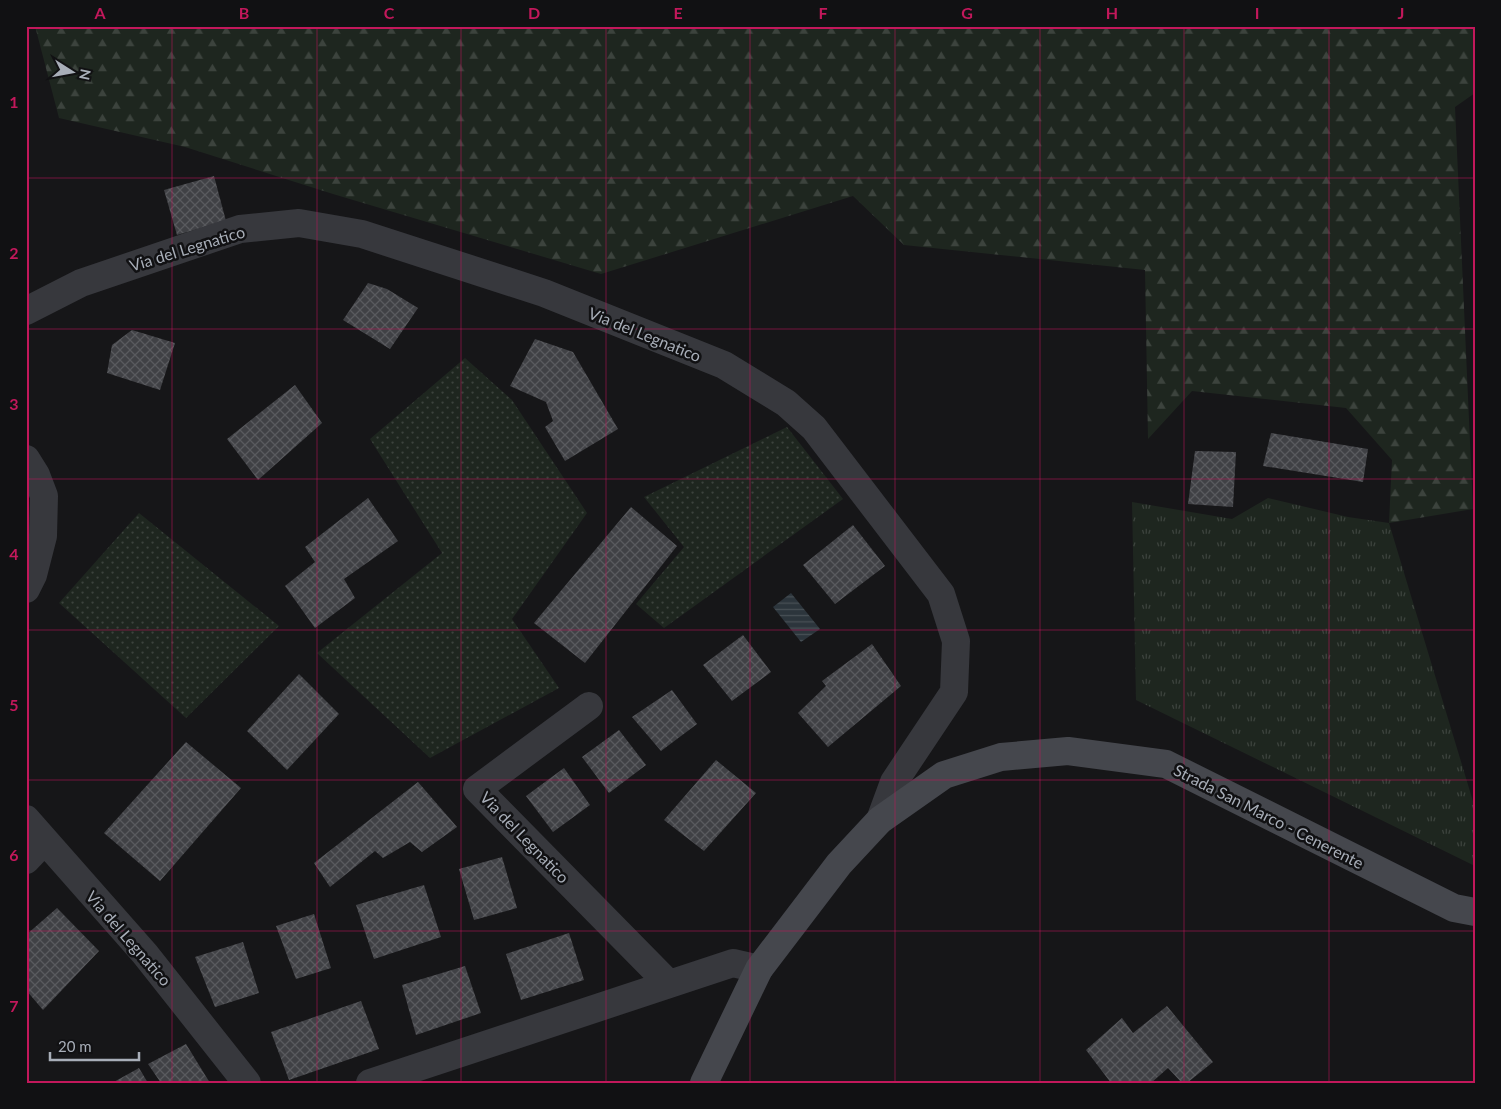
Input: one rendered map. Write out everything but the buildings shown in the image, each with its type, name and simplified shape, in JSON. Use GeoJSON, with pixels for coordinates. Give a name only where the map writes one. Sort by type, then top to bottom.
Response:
{"type":"FeatureCollection","features":[{"type":"Feature","properties":{"kind":"main road","name":"Strada San Marco - Cenerente"},"geometry":{"type":"LineString","coordinates":[[704,1083],[759,969],[839,864],[880,820],[944,775],[1001,757],[1068,751],[1166,764],[1454,908],[1475,912]]}},
{"type":"Feature","properties":{"kind":"street","name":"Via del Legnatico"},"geometry":{"type":"LineString","coordinates":[[26,311],[81,283],[240,229],[299,223],[362,234],[544,293],[724,365],[786,403],[814,428],[941,594],[956,641],[954,692],[894,782],[880,820]]}},
{"type":"Feature","properties":{"kind":"street"},"geometry":{"type":"LineString","coordinates":[[26,459],[36,475],[44,496],[42,536],[33,575],[26,589]]}},
{"type":"Feature","properties":{"kind":"street","name":"Via del Legnatico"},"geometry":{"type":"LineString","coordinates":[[589,706],[477,789],[669,984]]}},
{"type":"Feature","properties":{"kind":"street","name":"Via del Legnatico"},"geometry":{"type":"LineString","coordinates":[[26,819],[145,954],[248,1083]]}},
{"type":"Feature","properties":{"kind":"street"},"geometry":{"type":"LineString","coordinates":[[26,860],[44,840]]}},
{"type":"Feature","properties":{"kind":"street"},"geometry":{"type":"LineString","coordinates":[[370,1083],[733,963],[759,969]]}},
{"type":"Feature","properties":{"kind":"green space"},"geometry":{"type":"Polygon","coordinates":[[[35,26],[1475,26],[1475,93],[1455,107],[1473,509],[1389,523],[1392,460],[1346,408],[1192,391],[1148,439],[1145,270],[904,245],[853,196],[601,274],[333,194],[185,147],[59,118],[35,26]]]}},
{"type":"Feature","properties":{"kind":"green space"},"geometry":{"type":"Polygon","coordinates":[[[465,358],[512,400],[587,513],[512,619],[559,688],[430,758],[317,653],[442,553],[370,439],[465,358]]]}},
{"type":"Feature","properties":{"kind":"green space"},"geometry":{"type":"Polygon","coordinates":[[[787,427],[843,499],[664,628],[636,604],[684,547],[644,497],[787,427]]]}},
{"type":"Feature","properties":{"kind":"green space"},"geometry":{"type":"Polygon","coordinates":[[[1268,498],[1348,517],[1389,523],[1475,808],[1475,866],[1136,700],[1132,502],[1232,519],[1268,498]]]}},
{"type":"Feature","properties":{"kind":"green space"},"geometry":{"type":"Polygon","coordinates":[[[139,513],[279,626],[186,718],[59,603],[139,513]]]}},
{"type":"Feature","properties":{"kind":"shaded area"},"geometry":{"type":"Polygon","coordinates":[[[791,593],[820,629],[801,642],[773,607],[791,593]]]}}]}
